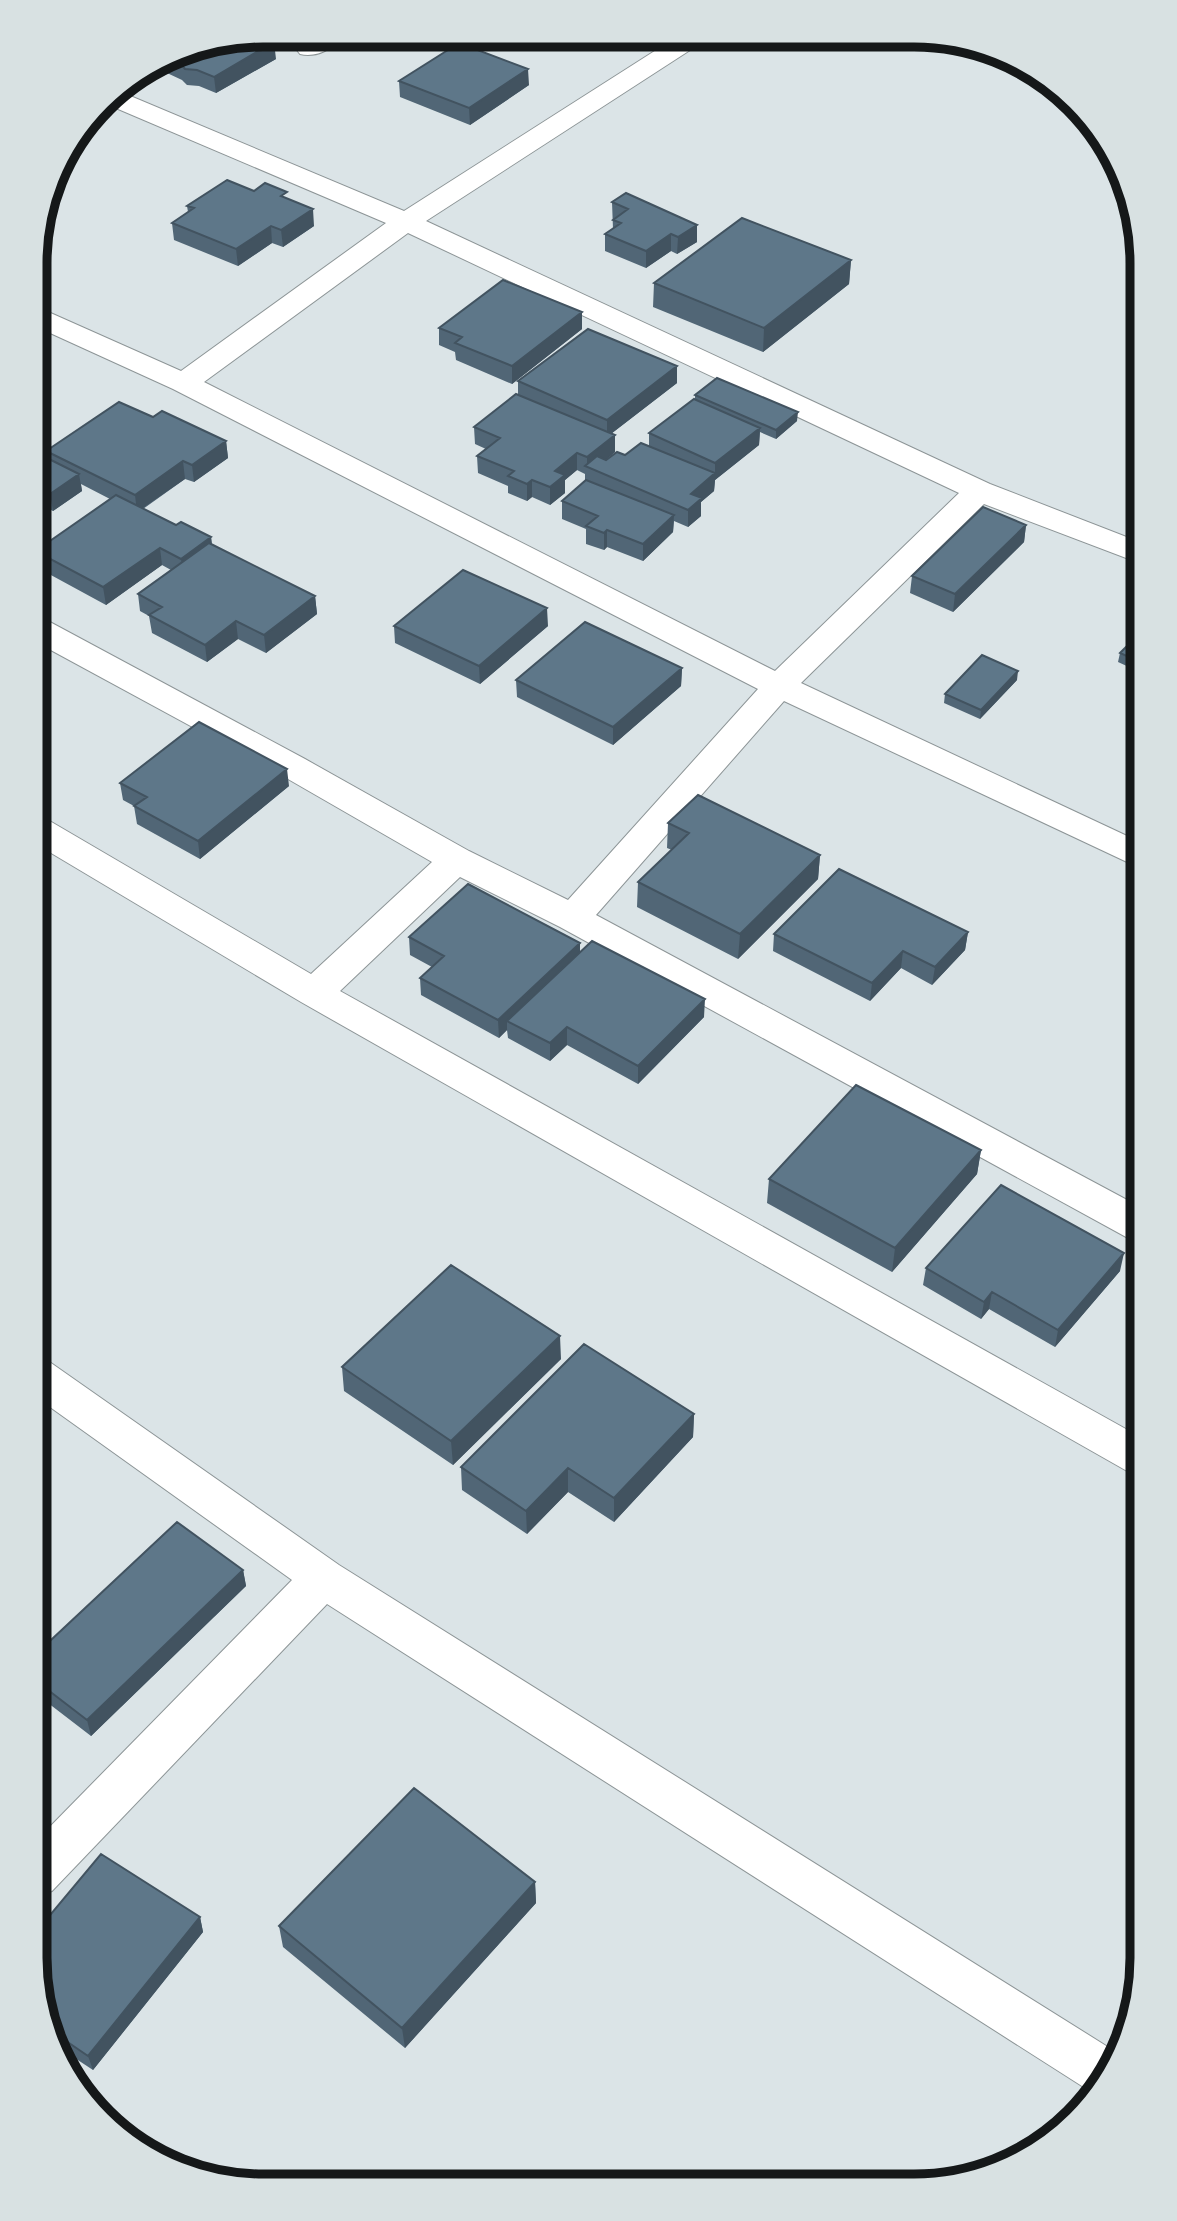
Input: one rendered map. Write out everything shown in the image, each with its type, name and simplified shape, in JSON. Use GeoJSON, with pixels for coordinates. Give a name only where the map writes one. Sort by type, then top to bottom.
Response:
{"type":"FeatureCollection","features":[{"type":"Feature","properties":{"kind":"street"},"geometry":{"type":"LineString","coordinates":[[183,383],[406,222],[678,47]]}},
{"type":"Feature","properties":{"kind":"street"},"geometry":{"type":"LineString","coordinates":[[121,101],[406,222],[979,491],[1130,549]]}},
{"type":"Feature","properties":{"kind":"street"},"geometry":{"type":"LineString","coordinates":[[47,321],[183,383],[779,686],[1130,851]]}},
{"type":"Feature","properties":{"kind":"street"},"geometry":{"type":"LineString","coordinates":[[573,918],[779,686],[979,491]]}},
{"type":"Feature","properties":{"kind":"street"},"geometry":{"type":"LineString","coordinates":[[47,634],[293,767],[456,860],[573,918],[1129,1220]]}},
{"type":"Feature","properties":{"kind":"street"},"geometry":{"type":"LineString","coordinates":[[47,835],[314,993],[1129,1452]]}},
{"type":"Feature","properties":{"kind":"street"},"geometry":{"type":"LineString","coordinates":[[314,993],[456,860]]}},
{"type":"Feature","properties":{"kind":"street"},"geometry":{"type":"LineString","coordinates":[[47,1383],[323,1578],[1098,2070]]}},
{"type":"Feature","properties":{"kind":"street"},"geometry":{"type":"LineString","coordinates":[[47,1863],[323,1578]]}},
{"type":"Feature","properties":{"kind":"building"},"geometry":{"type":"Polygon","coordinates":[[[265,47],[214,77],[197,70],[185,69],[181,64],[208,55],[235,49],[265,47]]]}},
{"type":"Feature","properties":{"kind":"building"},"geometry":{"type":"Polygon","coordinates":[[[453,47],[470,47],[528,69],[469,108],[399,81],[453,47]]]}},
{"type":"Feature","properties":{"kind":"building"},"geometry":{"type":"Polygon","coordinates":[[[227,180],[254,191],[265,183],[287,192],[281,196],[313,209],[281,230],[271,226],[236,249],[172,223],[194,208],[187,206],[227,180]]]}},
{"type":"Feature","properties":{"kind":"building"},"geometry":{"type":"Polygon","coordinates":[[[626,193],[697,225],[678,237],[671,234],[646,251],[605,234],[621,223],[613,220],[628,209],[612,202],[626,193]]]}},
{"type":"Feature","properties":{"kind":"building"},"geometry":{"type":"Polygon","coordinates":[[[742,218],[851,260],[764,328],[654,283],[742,218]]]}},
{"type":"Feature","properties":{"kind":"building"},"geometry":{"type":"Polygon","coordinates":[[[503,280],[582,312],[512,366],[455,343],[462,337],[439,328],[503,280]]]}},
{"type":"Feature","properties":{"kind":"building"},"geometry":{"type":"Polygon","coordinates":[[[588,329],[677,366],[607,420],[518,381],[588,329]]]}},
{"type":"Feature","properties":{"kind":"building"},"geometry":{"type":"Polygon","coordinates":[[[717,378],[798,412],[776,430],[695,395],[717,378]]]}},
{"type":"Feature","properties":{"kind":"building"},"geometry":{"type":"Polygon","coordinates":[[[516,394],[615,435],[587,457],[577,453],[555,471],[565,475],[550,487],[532,480],[527,484],[508,476],[514,471],[477,456],[500,438],[474,427],[516,394]]]}},
{"type":"Feature","properties":{"kind":"building"},"geometry":{"type":"Polygon","coordinates":[[[694,399],[760,428],[715,463],[649,433],[694,399]]]}},
{"type":"Feature","properties":{"kind":"building"},"geometry":{"type":"Polygon","coordinates":[[[119,402],[153,417],[162,411],[226,441],[192,465],[183,461],[135,495],[47,450],[119,402]]]}},
{"type":"Feature","properties":{"kind":"building"},"geometry":{"type":"Polygon","coordinates":[[[641,443],[715,473],[691,494],[702,498],[688,510],[585,466],[597,456],[606,460],[617,452],[625,455],[641,443]]]}},
{"type":"Feature","properties":{"kind":"building"},"geometry":{"type":"Polygon","coordinates":[[[47,458],[79,474],[50,494],[47,492],[47,458]]]}},
{"type":"Feature","properties":{"kind":"building"},"geometry":{"type":"Polygon","coordinates":[[[586,480],[674,515],[643,544],[607,530],[604,533],[586,526],[598,516],[562,501],[586,480]]]}},
{"type":"Feature","properties":{"kind":"building"},"geometry":{"type":"Polygon","coordinates":[[[116,495],[176,525],[181,522],[211,537],[181,559],[160,548],[103,587],[47,557],[47,543],[116,495]]]}},
{"type":"Feature","properties":{"kind":"building"},"geometry":{"type":"Polygon","coordinates":[[[983,507],[1026,525],[955,594],[912,576],[983,507]]]}},
{"type":"Feature","properties":{"kind":"building"},"geometry":{"type":"Polygon","coordinates":[[[209,543],[315,596],[264,635],[236,621],[205,645],[149,615],[162,607],[138,594],[209,543]]]}},
{"type":"Feature","properties":{"kind":"building"},"geometry":{"type":"Polygon","coordinates":[[[463,570],[547,608],[479,666],[394,626],[463,570]]]}},
{"type":"Feature","properties":{"kind":"building"},"geometry":{"type":"Polygon","coordinates":[[[585,622],[682,668],[613,727],[516,680],[585,622]]]}},
{"type":"Feature","properties":{"kind":"building"},"geometry":{"type":"Polygon","coordinates":[[[1130,643],[1130,657],[1120,653],[1130,643]]]}},
{"type":"Feature","properties":{"kind":"building"},"geometry":{"type":"Polygon","coordinates":[[[982,655],[1018,671],[981,710],[945,694],[982,655]]]}},
{"type":"Feature","properties":{"kind":"building"},"geometry":{"type":"Polygon","coordinates":[[[199,722],[287,769],[198,841],[134,806],[147,797],[120,783],[199,722]]]}},
{"type":"Feature","properties":{"kind":"building"},"geometry":{"type":"Polygon","coordinates":[[[698,795],[820,855],[740,934],[638,882],[689,833],[668,823],[698,795]]]}},
{"type":"Feature","properties":{"kind":"building"},"geometry":{"type":"Polygon","coordinates":[[[839,869],[968,932],[935,967],[903,951],[872,983],[774,934],[839,869]]]}},
{"type":"Feature","properties":{"kind":"building"},"geometry":{"type":"Polygon","coordinates":[[[468,884],[580,943],[498,1020],[420,978],[444,956],[409,937],[468,884]]]}},
{"type":"Feature","properties":{"kind":"building"},"geometry":{"type":"Polygon","coordinates":[[[592,941],[705,999],[638,1066],[567,1027],[550,1043],[507,1021],[592,941]]]}},
{"type":"Feature","properties":{"kind":"building"},"geometry":{"type":"Polygon","coordinates":[[[856,1085],[981,1150],[895,1248],[769,1179],[856,1085]]]}},
{"type":"Feature","properties":{"kind":"building"},"geometry":{"type":"Polygon","coordinates":[[[1001,1185],[1124,1253],[1058,1330],[992,1292],[984,1302],[926,1268],[1001,1185]]]}},
{"type":"Feature","properties":{"kind":"building"},"geometry":{"type":"Polygon","coordinates":[[[451,1265],[560,1336],[451,1441],[342,1367],[451,1265]]]}},
{"type":"Feature","properties":{"kind":"building"},"geometry":{"type":"Polygon","coordinates":[[[584,1344],[694,1414],[614,1498],[568,1468],[526,1511],[461,1467],[584,1344]]]}},
{"type":"Feature","properties":{"kind":"building"},"geometry":{"type":"Polygon","coordinates":[[[177,1522],[243,1570],[87,1720],[47,1689],[47,1644],[177,1522]]]}},
{"type":"Feature","properties":{"kind":"building"},"geometry":{"type":"Polygon","coordinates":[[[414,1788],[535,1882],[402,2028],[279,1926],[414,1788]]]}},
{"type":"Feature","properties":{"kind":"building"},"geometry":{"type":"Polygon","coordinates":[[[101,1854],[200,1917],[88,2056],[64,2040],[59,2027],[49,1986],[47,1919],[101,1854]]]}}]}
